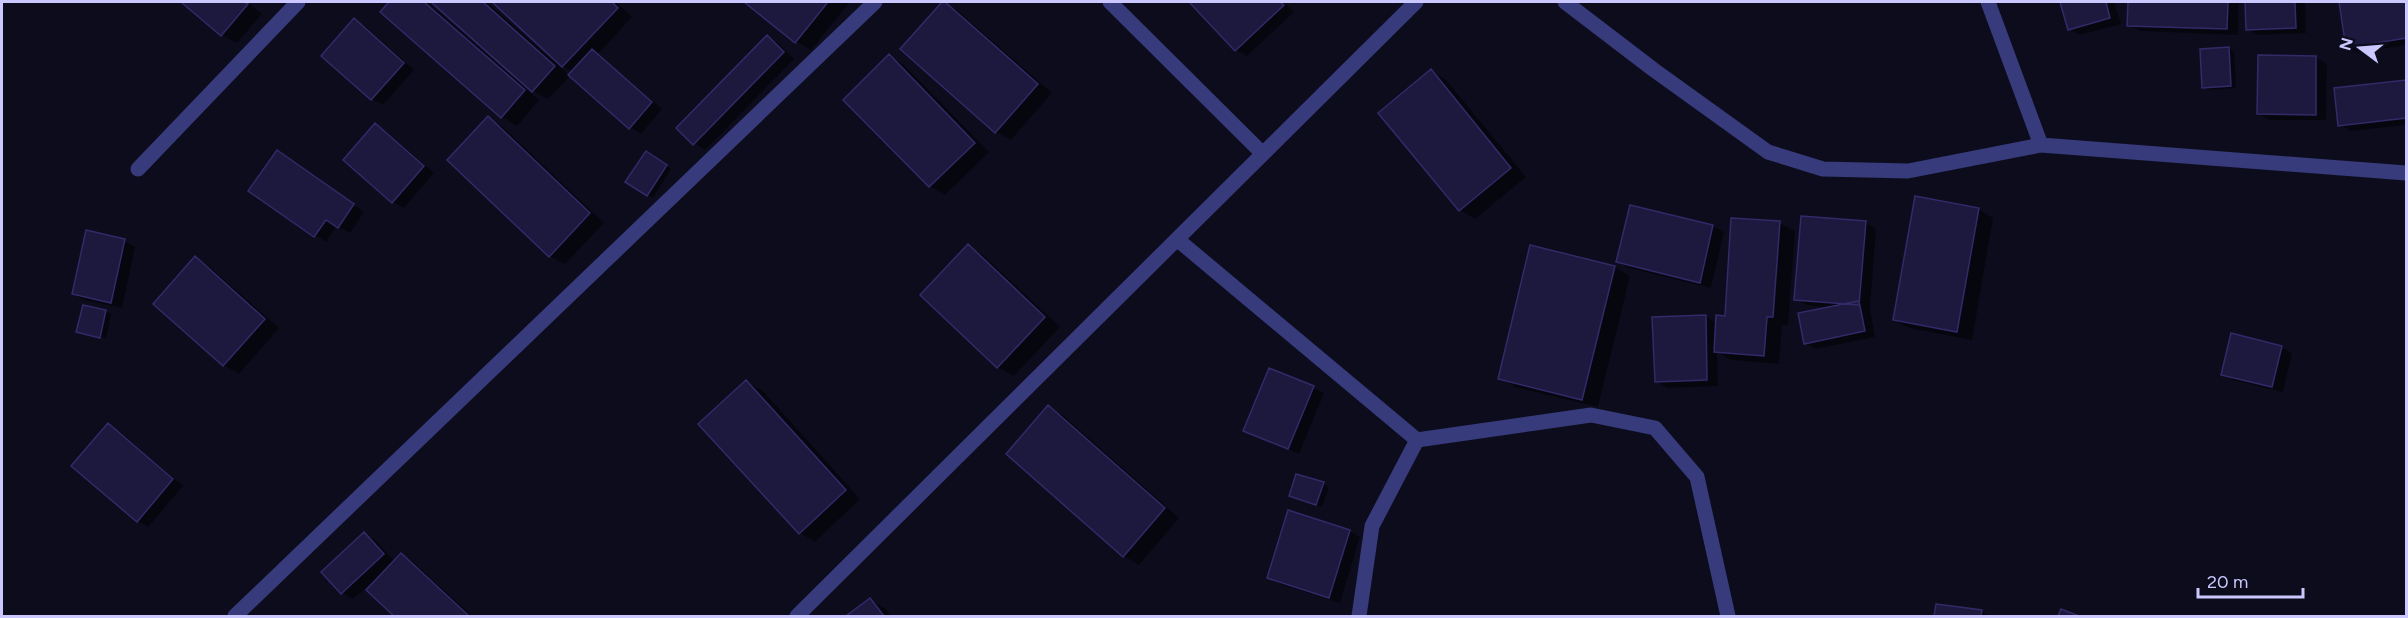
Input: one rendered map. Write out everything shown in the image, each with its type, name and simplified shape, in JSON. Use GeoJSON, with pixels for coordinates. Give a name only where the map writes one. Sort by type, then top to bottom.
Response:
{"type":"FeatureCollection","features":[{"type":"Feature","properties":{"kind":"street"},"geometry":{"type":"LineString","coordinates":[[138,169],[298,2]]}},
{"type":"Feature","properties":{"kind":"street"},"geometry":{"type":"LineString","coordinates":[[235,616],[875,2]]}},
{"type":"Feature","properties":{"kind":"street"},"geometry":{"type":"LineString","coordinates":[[1110,2],[1263,154]]}},
{"type":"Feature","properties":{"kind":"street"},"geometry":{"type":"LineString","coordinates":[[797,616],[1416,2]]}},
{"type":"Feature","properties":{"kind":"street"},"geometry":{"type":"LineString","coordinates":[[1565,2],[1768,152],[1823,169],[1908,171],[2041,145],[2406,173]]}},
{"type":"Feature","properties":{"kind":"street"},"geometry":{"type":"LineString","coordinates":[[1988,2],[2041,145]]}},
{"type":"Feature","properties":{"kind":"street"},"geometry":{"type":"LineString","coordinates":[[1178,240],[1417,440],[1591,415],[1655,428],[1697,477],[1728,616]]}},
{"type":"Feature","properties":{"kind":"street"},"geometry":{"type":"LineString","coordinates":[[1359,616],[1372,526],[1417,440]]}},
{"type":"Feature","properties":{"kind":"building"},"geometry":{"type":"Polygon","coordinates":[[[181,2],[244,2],[248,4],[221,36],[181,2]]]}},
{"type":"Feature","properties":{"kind":"building"},"geometry":{"type":"Polygon","coordinates":[[[389,2],[424,2],[525,90],[501,118],[380,12],[389,2]]]}},
{"type":"Feature","properties":{"kind":"building"},"geometry":{"type":"Polygon","coordinates":[[[431,2],[483,2],[555,66],[532,92],[431,2]]]}},
{"type":"Feature","properties":{"kind":"building"},"geometry":{"type":"Polygon","coordinates":[[[492,2],[612,2],[618,8],[562,67],[492,2]]]}},
{"type":"Feature","properties":{"kind":"building"},"geometry":{"type":"Polygon","coordinates":[[[744,2],[828,2],[795,43],[744,2]]]}},
{"type":"Feature","properties":{"kind":"building"},"geometry":{"type":"Polygon","coordinates":[[[942,2],[945,2],[1038,84],[995,133],[900,49],[942,2]]]}},
{"type":"Feature","properties":{"kind":"building"},"geometry":{"type":"Polygon","coordinates":[[[1189,2],[1280,2],[1284,5],[1235,51],[1189,2]]]}},
{"type":"Feature","properties":{"kind":"building"},"geometry":{"type":"Polygon","coordinates":[[[2060,2],[2106,2],[2110,18],[2068,30],[2060,2]]]}},
{"type":"Feature","properties":{"kind":"building"},"geometry":{"type":"Polygon","coordinates":[[[2128,2],[2228,2],[2227,29],[2127,26],[2128,2]]]}},
{"type":"Feature","properties":{"kind":"building"},"geometry":{"type":"Polygon","coordinates":[[[2245,2],[2295,2],[2296,28],[2246,30],[2245,2]]]}},
{"type":"Feature","properties":{"kind":"building"},"geometry":{"type":"Polygon","coordinates":[[[2339,2],[2406,2],[2406,38],[2346,48],[2339,2]]]}},
{"type":"Feature","properties":{"kind":"building"},"geometry":{"type":"Polygon","coordinates":[[[354,18],[404,63],[371,100],[321,56],[354,18]]]}},
{"type":"Feature","properties":{"kind":"building"},"geometry":{"type":"Polygon","coordinates":[[[767,35],[784,52],[693,145],[676,128],[767,35]]]}},
{"type":"Feature","properties":{"kind":"building"},"geometry":{"type":"Polygon","coordinates":[[[2229,47],[2231,86],[2202,88],[2200,49],[2229,47]]]}},
{"type":"Feature","properties":{"kind":"building"},"geometry":{"type":"Polygon","coordinates":[[[592,49],[652,102],[629,129],[568,75],[592,49]]]}},
{"type":"Feature","properties":{"kind":"building"},"geometry":{"type":"Polygon","coordinates":[[[889,54],[975,143],[929,187],[843,100],[889,54]]]}},
{"type":"Feature","properties":{"kind":"building"},"geometry":{"type":"Polygon","coordinates":[[[2258,55],[2316,56],[2316,115],[2257,114],[2258,55]]]}},
{"type":"Feature","properties":{"kind":"building"},"geometry":{"type":"Polygon","coordinates":[[[1431,69],[1511,168],[1459,211],[1378,113],[1431,69]]]}},
{"type":"Feature","properties":{"kind":"building"},"geometry":{"type":"Polygon","coordinates":[[[2406,80],[2406,118],[2338,126],[2334,88],[2406,80]]]}},
{"type":"Feature","properties":{"kind":"building"},"geometry":{"type":"Polygon","coordinates":[[[488,116],[590,213],[549,257],[447,160],[488,116]]]}},
{"type":"Feature","properties":{"kind":"building"},"geometry":{"type":"Polygon","coordinates":[[[375,123],[424,166],[392,203],[343,160],[375,123]]]}},
{"type":"Feature","properties":{"kind":"building"},"geometry":{"type":"Polygon","coordinates":[[[277,150],[354,204],[338,228],[326,220],[314,237],[248,191],[277,150]]]}},
{"type":"Feature","properties":{"kind":"building"},"geometry":{"type":"Polygon","coordinates":[[[646,151],[667,165],[647,196],[625,182],[646,151]]]}},
{"type":"Feature","properties":{"kind":"building"},"geometry":{"type":"Polygon","coordinates":[[[1915,196],[1979,208],[1957,332],[1893,320],[1915,196]]]}},
{"type":"Feature","properties":{"kind":"building"},"geometry":{"type":"Polygon","coordinates":[[[1630,205],[1713,225],[1700,283],[1616,262],[1630,205]]]}},
{"type":"Feature","properties":{"kind":"building"},"geometry":{"type":"Polygon","coordinates":[[[1801,216],[1866,221],[1859,305],[1794,300],[1801,216]]]}},
{"type":"Feature","properties":{"kind":"building"},"geometry":{"type":"Polygon","coordinates":[[[1731,218],[1780,221],[1773,317],[1767,317],[1764,356],[1714,352],[1716,315],[1725,316],[1731,218]]]}},
{"type":"Feature","properties":{"kind":"building"},"geometry":{"type":"Polygon","coordinates":[[[86,230],[125,239],[111,303],[72,294],[86,230]]]}},
{"type":"Feature","properties":{"kind":"building"},"geometry":{"type":"Polygon","coordinates":[[[968,244],[1045,317],[997,368],[920,295],[968,244]]]}},
{"type":"Feature","properties":{"kind":"building"},"geometry":{"type":"Polygon","coordinates":[[[1530,245],[1615,266],[1582,400],[1498,379],[1530,245]]]}},
{"type":"Feature","properties":{"kind":"building"},"geometry":{"type":"Polygon","coordinates":[[[195,256],[265,319],[223,366],[153,304],[195,256]]]}},
{"type":"Feature","properties":{"kind":"building"},"geometry":{"type":"Polygon","coordinates":[[[1859,301],[1865,331],[1804,344],[1798,313],[1859,301]]]}},
{"type":"Feature","properties":{"kind":"building"},"geometry":{"type":"Polygon","coordinates":[[[83,305],[106,310],[100,338],[76,332],[83,305]]]}},
{"type":"Feature","properties":{"kind":"building"},"geometry":{"type":"Polygon","coordinates":[[[1706,315],[1707,380],[1655,382],[1652,317],[1706,315]]]}},
{"type":"Feature","properties":{"kind":"building"},"geometry":{"type":"Polygon","coordinates":[[[2231,333],[2282,346],[2272,387],[2221,375],[2231,333]]]}},
{"type":"Feature","properties":{"kind":"building"},"geometry":{"type":"Polygon","coordinates":[[[1269,368],[1314,386],[1288,449],[1243,431],[1269,368]]]}},
{"type":"Feature","properties":{"kind":"building"},"geometry":{"type":"Polygon","coordinates":[[[746,380],[846,490],[799,534],[698,424],[746,380]]]}},
{"type":"Feature","properties":{"kind":"building"},"geometry":{"type":"Polygon","coordinates":[[[1048,405],[1165,508],[1123,557],[1006,454],[1048,405]]]}},
{"type":"Feature","properties":{"kind":"building"},"geometry":{"type":"Polygon","coordinates":[[[108,423],[173,479],[137,522],[71,466],[108,423]]]}},
{"type":"Feature","properties":{"kind":"building"},"geometry":{"type":"Polygon","coordinates":[[[1296,474],[1324,482],[1316,505],[1289,496],[1296,474]]]}},
{"type":"Feature","properties":{"kind":"building"},"geometry":{"type":"Polygon","coordinates":[[[1288,510],[1350,530],[1329,598],[1267,578],[1288,510]]]}},
{"type":"Feature","properties":{"kind":"building"},"geometry":{"type":"Polygon","coordinates":[[[364,532],[384,554],[341,594],[321,572],[364,532]]]}},
{"type":"Feature","properties":{"kind":"building"},"geometry":{"type":"Polygon","coordinates":[[[401,553],[469,616],[394,616],[366,590],[401,553]]]}},
{"type":"Feature","properties":{"kind":"building"},"geometry":{"type":"Polygon","coordinates":[[[870,598],[884,616],[846,616],[870,598]]]}},
{"type":"Feature","properties":{"kind":"building"},"geometry":{"type":"Polygon","coordinates":[[[1936,604],[1982,610],[1981,616],[1934,616],[1936,604]]]}},
{"type":"Feature","properties":{"kind":"building"},"geometry":{"type":"Polygon","coordinates":[[[2061,609],[2079,616],[2058,616],[2061,609]]]}}]}
